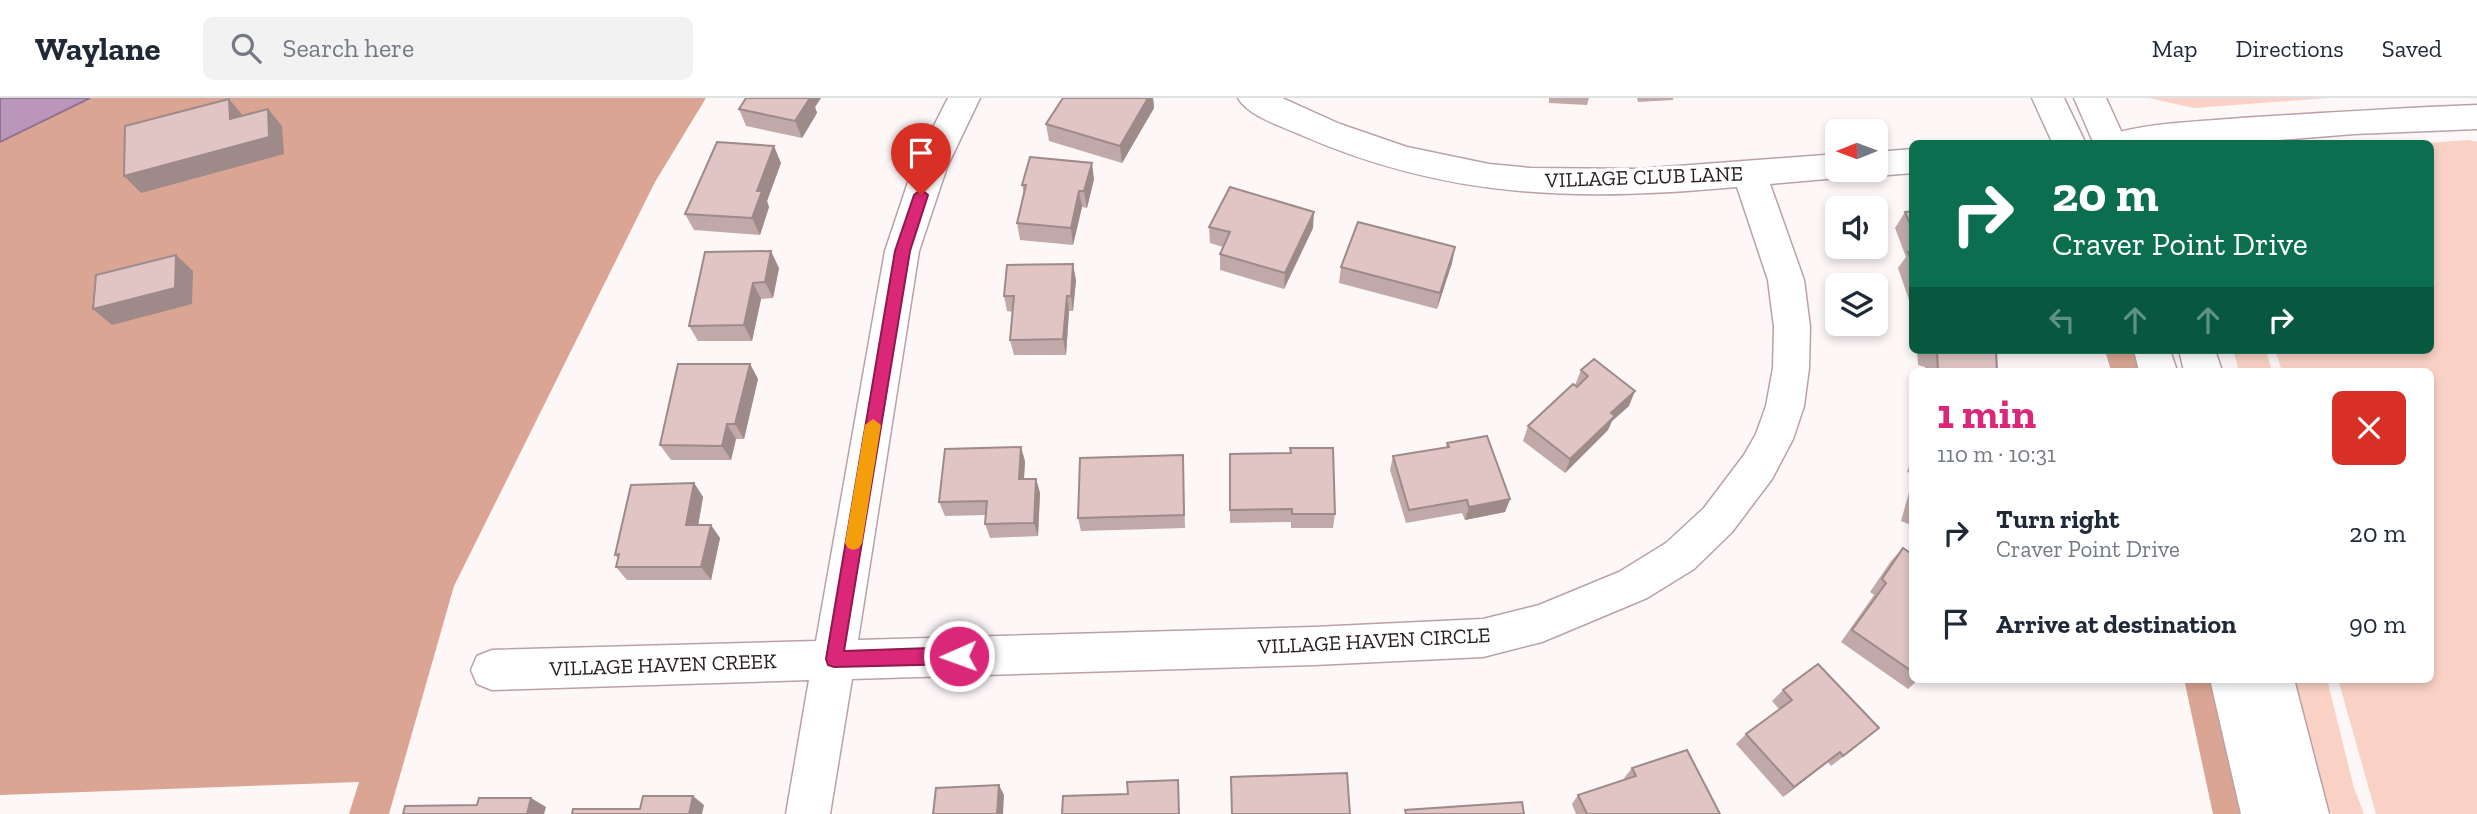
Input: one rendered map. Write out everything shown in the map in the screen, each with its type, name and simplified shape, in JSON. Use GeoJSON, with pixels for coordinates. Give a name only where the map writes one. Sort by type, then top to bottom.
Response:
{"type":"FeatureCollection","features":[{"type":"Feature","properties":{"kind":"street"},"geometry":{"type":"LineString","coordinates":[[808,814],[902,251],[930,167],[964,98]]}},
{"type":"Feature","properties":{"kind":"street","name":"VILLAGE CLUB LANE"},"geometry":{"type":"LineString","coordinates":[[1254,98],[1301,123],[1372,149],[1514,179],[1603,183],[1825,167]]}},
{"type":"Feature","properties":{"kind":"street"},"geometry":{"type":"LineString","coordinates":[[2048,98],[2068,140]]}},
{"type":"Feature","properties":{"kind":"street"},"geometry":{"type":"LineString","coordinates":[[2090,98],[2109,140]]}},
{"type":"Feature","properties":{"kind":"street"},"geometry":{"type":"LineString","coordinates":[[2144,140],[2354,122],[2477,117]]}},
{"type":"Feature","properties":{"kind":"street"},"geometry":{"type":"LineString","coordinates":[[1888,163],[1909,161]]}},
{"type":"Feature","properties":{"kind":"street","name":"VILLAGE HAVEN CIRCLE"},"geometry":{"type":"LineString","coordinates":[[834,659],[1282,647],[1483,638],[1542,623],[1633,585],[1680,556],[1718,520],[1758,467],[1774,439],[1785,406],[1791,368],[1792,327],[1786,280],[1749,173]]}},
{"type":"Feature","properties":{"kind":"street","name":"VILLAGE HAVEN CREEK"},"geometry":{"type":"LineString","coordinates":[[492,670],[834,659]]}},
{"type":"Feature","properties":{"kind":"street"},"geometry":{"type":"LineString","coordinates":[[2232,683],[2263,814]]}},
{"type":"Feature","properties":{"kind":"street"},"geometry":{"type":"LineString","coordinates":[[2274,683],[2307,814]]}},
{"type":"Feature","properties":{"kind":"shaded area"},"geometry":{"type":"Polygon","coordinates":[[[0,98],[90,98],[0,142],[0,98]]]}},
{"type":"Feature","properties":{"kind":"shaded area"},"geometry":{"type":"Polygon","coordinates":[[[90,98],[706,98],[655,182],[454,586],[389,814],[349,814],[359,782],[0,795],[0,142],[90,98]]]}},
{"type":"Feature","properties":{"kind":"shaded area"},"geometry":{"type":"Polygon","coordinates":[[[2149,98],[2328,98],[2194,108],[2149,98]]]}},
{"type":"Feature","properties":{"kind":"shaded area"},"geometry":{"type":"Polygon","coordinates":[[[2434,142],[2477,142],[2477,814],[2376,814],[2339,683],[2434,683],[2434,368],[2281,368],[2276,354],[2434,354],[2434,142]]]}},
{"type":"Feature","properties":{"kind":"shaded area"},"geometry":{"type":"Polygon","coordinates":[[[2106,354],[2142,354],[2145,368],[2110,368],[2106,354]]]}},
{"type":"Feature","properties":{"kind":"shaded area"},"geometry":{"type":"Polygon","coordinates":[[[2234,354],[2267,354],[2271,368],[2238,368],[2234,354]]]}},
{"type":"Feature","properties":{"kind":"shaded area"},"geometry":{"type":"Polygon","coordinates":[[[2185,683],[2219,683],[2247,814],[2213,814],[2185,683]]]}},
{"type":"Feature","properties":{"kind":"shaded area"},"geometry":{"type":"Polygon","coordinates":[[[2293,683],[2328,683],[2354,788],[2364,814],[2332,814],[2321,797],[2293,683]]]}},
{"type":"Feature","properties":{"kind":"building"},"geometry":{"type":"Polygon","coordinates":[[[746,98],[810,98],[795,121],[739,109],[746,98]]]}},
{"type":"Feature","properties":{"kind":"building"},"geometry":{"type":"Polygon","coordinates":[[[1063,98],[1148,98],[1120,146],[1046,124],[1063,98]]]}},
{"type":"Feature","properties":{"kind":"building"},"geometry":{"type":"Polygon","coordinates":[[[229,99],[230,119],[268,109],[269,137],[124,176],[125,126],[229,99]]]}},
{"type":"Feature","properties":{"kind":"building"},"geometry":{"type":"Polygon","coordinates":[[[717,142],[774,146],[757,191],[762,191],[752,218],[685,214],[717,142]]]}},
{"type":"Feature","properties":{"kind":"building"},"geometry":{"type":"Polygon","coordinates":[[[1030,157],[1092,163],[1084,191],[1079,191],[1071,228],[1017,223],[1026,185],[1022,185],[1030,157]]]}},
{"type":"Feature","properties":{"kind":"building"},"geometry":{"type":"Polygon","coordinates":[[[1230,187],[1314,212],[1285,273],[1220,254],[1230,232],[1209,227],[1230,187]]]}},
{"type":"Feature","properties":{"kind":"building"},"geometry":{"type":"Polygon","coordinates":[[[1358,222],[1455,247],[1440,293],[1341,267],[1358,222]]]}},
{"type":"Feature","properties":{"kind":"building"},"geometry":{"type":"Polygon","coordinates":[[[771,251],[765,282],[753,283],[744,325],[689,326],[705,252],[771,251]]]}},
{"type":"Feature","properties":{"kind":"building"},"geometry":{"type":"Polygon","coordinates":[[[176,255],[175,288],[93,309],[96,275],[176,255]]]}},
{"type":"Feature","properties":{"kind":"building"},"geometry":{"type":"Polygon","coordinates":[[[1073,264],[1071,296],[1067,296],[1063,339],[1010,340],[1014,296],[1004,296],[1007,265],[1073,264]]]}},
{"type":"Feature","properties":{"kind":"building"},"geometry":{"type":"Polygon","coordinates":[[[1937,354],[1996,354],[1997,368],[1938,368],[1937,354]]]}},
{"type":"Feature","properties":{"kind":"building"},"geometry":{"type":"Polygon","coordinates":[[[1594,359],[1635,391],[1611,413],[1615,416],[1570,459],[1528,426],[1573,384],[1577,387],[1588,376],[1581,370],[1594,359]]]}},
{"type":"Feature","properties":{"kind":"building"},"geometry":{"type":"Polygon","coordinates":[[[678,364],[750,364],[735,424],[727,424],[722,446],[660,445],[678,364]]]}},
{"type":"Feature","properties":{"kind":"building"},"geometry":{"type":"Polygon","coordinates":[[[1487,436],[1510,499],[1469,507],[1467,500],[1409,510],[1393,456],[1449,447],[1447,443],[1487,436]]]}},
{"type":"Feature","properties":{"kind":"building"},"geometry":{"type":"Polygon","coordinates":[[[1021,447],[1019,479],[1036,479],[1034,523],[985,524],[987,501],[939,502],[945,449],[1021,447]]]}},
{"type":"Feature","properties":{"kind":"building"},"geometry":{"type":"Polygon","coordinates":[[[1290,448],[1333,448],[1335,514],[1292,514],[1292,509],[1230,510],[1230,454],[1291,453],[1290,448]]]}},
{"type":"Feature","properties":{"kind":"building"},"geometry":{"type":"Polygon","coordinates":[[[1183,455],[1184,515],[1078,518],[1080,458],[1183,455]]]}},
{"type":"Feature","properties":{"kind":"building"},"geometry":{"type":"Polygon","coordinates":[[[694,483],[686,525],[711,525],[701,567],[616,567],[619,554],[615,555],[631,485],[694,483]]]}},
{"type":"Feature","properties":{"kind":"building"},"geometry":{"type":"Polygon","coordinates":[[[1903,548],[1909,552],[1909,669],[1852,630],[1886,583],[1882,579],[1903,548]]]}},
{"type":"Feature","properties":{"kind":"building"},"geometry":{"type":"Polygon","coordinates":[[[1818,664],[1879,728],[1843,756],[1840,752],[1794,787],[1746,734],[1792,700],[1783,690],[1818,664]]]}},
{"type":"Feature","properties":{"kind":"building"},"geometry":{"type":"Polygon","coordinates":[[[1687,750],[1720,814],[1587,814],[1578,795],[1636,776],[1632,768],[1687,750]]]}},
{"type":"Feature","properties":{"kind":"building"},"geometry":{"type":"Polygon","coordinates":[[[1347,773],[1350,814],[1232,814],[1231,777],[1347,773]]]}},
{"type":"Feature","properties":{"kind":"building"},"geometry":{"type":"Polygon","coordinates":[[[1178,780],[1179,814],[1062,814],[1063,796],[1128,794],[1127,782],[1178,780]]]}},
{"type":"Feature","properties":{"kind":"building"},"geometry":{"type":"Polygon","coordinates":[[[999,785],[997,814],[933,814],[936,788],[999,785]]]}},
{"type":"Feature","properties":{"kind":"building"},"geometry":{"type":"Polygon","coordinates":[[[643,796],[693,796],[689,814],[572,814],[573,809],[640,809],[643,796]]]}},
{"type":"Feature","properties":{"kind":"building"},"geometry":{"type":"Polygon","coordinates":[[[479,798],[531,798],[527,814],[403,814],[405,806],[477,805],[479,798]]]}},
{"type":"Feature","properties":{"kind":"building"},"geometry":{"type":"Polygon","coordinates":[[[1522,802],[1524,814],[1406,814],[1405,810],[1522,802]]]}},
{"type":"Feature","properties":{"kind":"slow traffic"},"geometry":{"type":"LineString","coordinates":[[853,543],[873,425]]}},
{"type":"Feature","properties":{"kind":"route"},"geometry":{"type":"LineString","coordinates":[[921,195],[902,251],[834,659],[959,656]]}}]}
